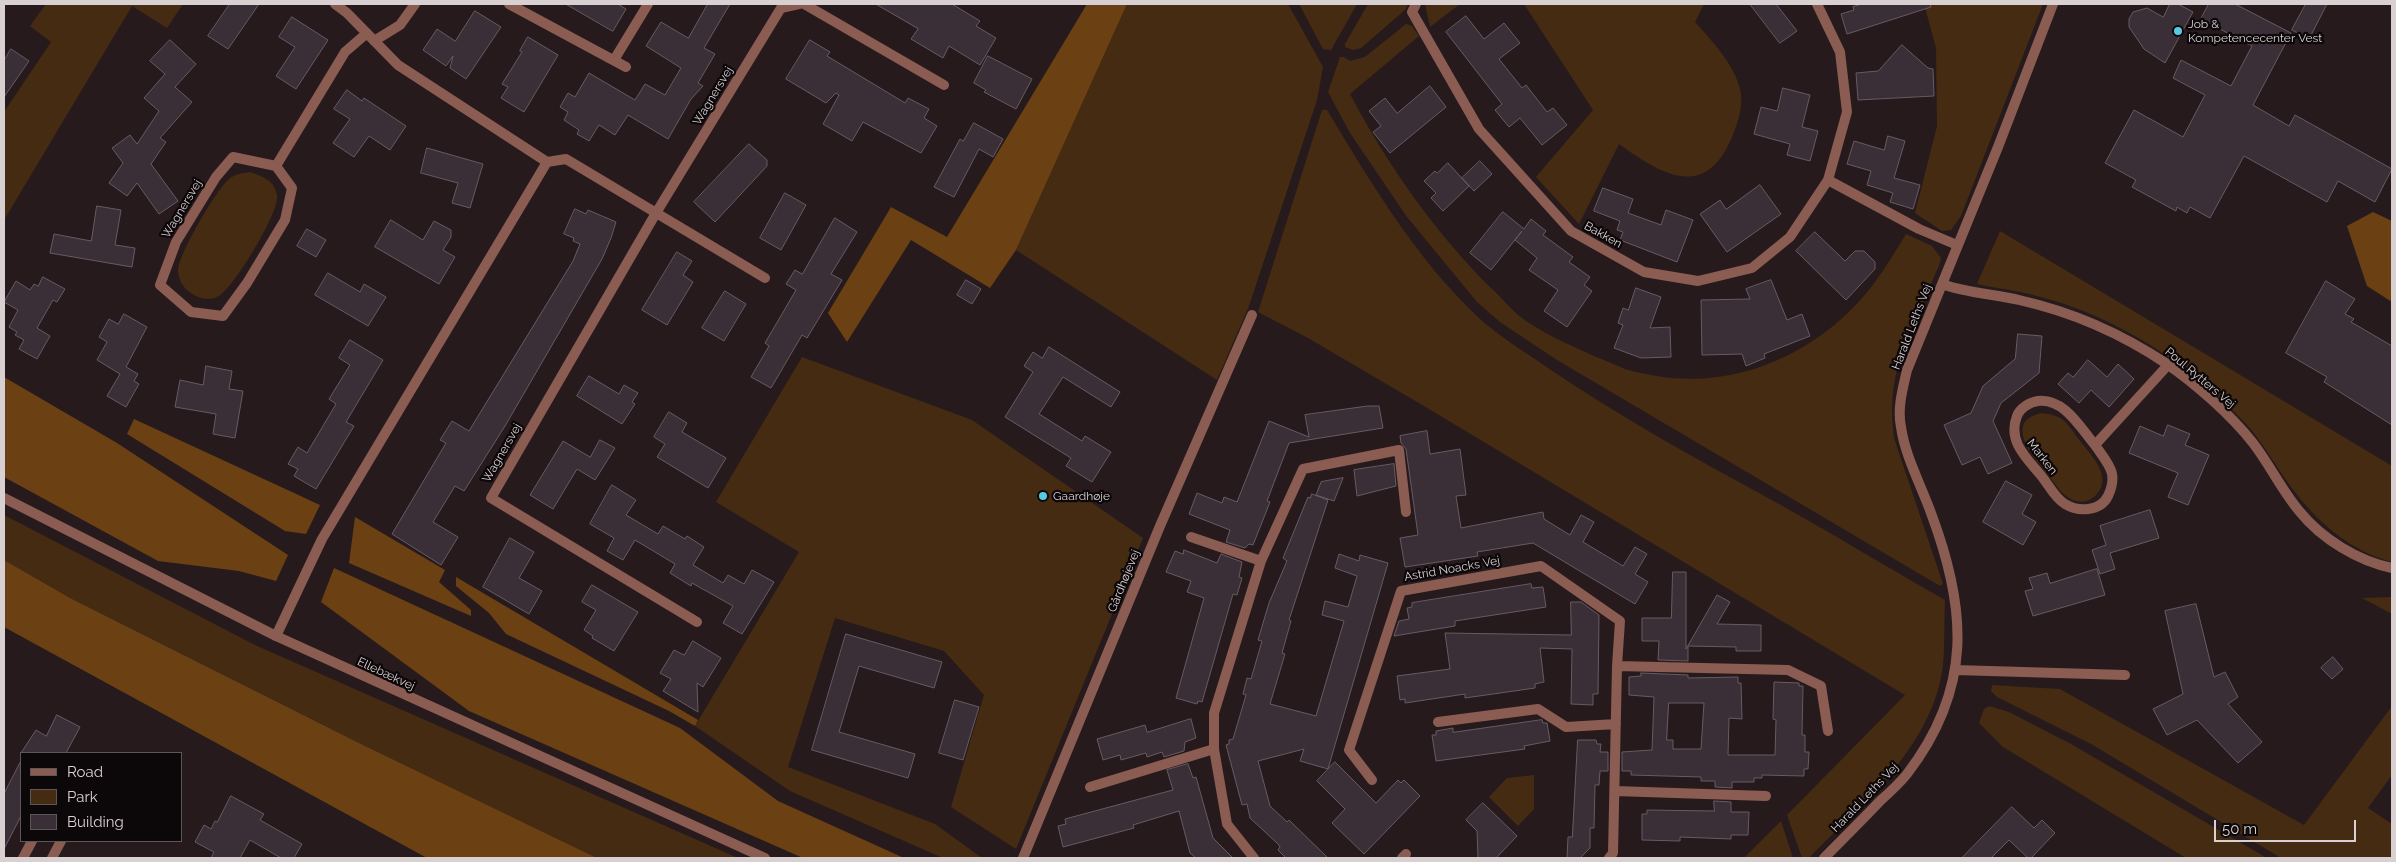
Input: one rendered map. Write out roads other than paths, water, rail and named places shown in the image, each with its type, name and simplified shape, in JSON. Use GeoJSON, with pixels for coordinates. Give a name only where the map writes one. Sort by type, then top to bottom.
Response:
{"type":"FeatureCollection","features":[{"type":"Feature","properties":{"kind":"street"},"geometry":{"type":"LineString","coordinates":[[335,4],[347,13],[398,65],[547,162],[566,159],[765,278]]}},
{"type":"Feature","properties":{"kind":"street"},"geometry":{"type":"LineString","coordinates":[[276,166],[345,52],[371,37],[400,25],[415,4]]}},
{"type":"Feature","properties":{"kind":"street"},"geometry":{"type":"LineString","coordinates":[[509,4],[626,67]]}},
{"type":"Feature","properties":{"kind":"street"},"geometry":{"type":"LineString","coordinates":[[614,60],[648,4]]}},
{"type":"Feature","properties":{"kind":"street","name":"Wagnersvej"},"geometry":{"type":"LineString","coordinates":[[696,622],[491,498],[656,213],[781,8],[799,4]]}},
{"type":"Feature","properties":{"kind":"street"},"geometry":{"type":"LineString","coordinates":[[804,4],[944,86]]}},
{"type":"Feature","properties":{"kind":"street","name":"Bakken"},"geometry":{"type":"LineString","coordinates":[[1416,4],[1412,12],[1479,129],[1571,231],[1644,272],[1698,281],[1752,268],[1790,237],[1828,180],[1847,112],[1840,52],[1818,4]]}},
{"type":"Feature","properties":{"kind":"street","name":"Harald Leths Vej"},"geometry":{"type":"LineString","coordinates":[[1824,858],[1906,776],[1926,746],[1943,710],[1955,670],[1959,633],[1956,600],[1946,554],[1900,426],[1900,400],[1907,370],[1956,245],[1998,147],[2053,4]]}},
{"type":"Feature","properties":{"kind":"street","name":"Wagnersvej"},"geometry":{"type":"LineString","coordinates":[[233,157],[276,166],[292,188],[284,220],[280,228],[247,283],[223,316],[191,312],[160,285],[176,242],[216,177],[233,157]]}},
{"type":"Feature","properties":{"kind":"street"},"geometry":{"type":"LineString","coordinates":[[276,636],[322,539],[547,162]]}},
{"type":"Feature","properties":{"kind":"street"},"geometry":{"type":"LineString","coordinates":[[1828,180],[1918,229],[1956,245]]}},
{"type":"Feature","properties":{"kind":"street","name":"Poul Rytters Vej"},"geometry":{"type":"LineString","coordinates":[[1942,284],[1952,288],[2019,299],[2070,314],[2117,334],[2168,365],[2216,405],[2253,443],[2300,512],[2323,534],[2360,557],[2392,568]]}},
{"type":"Feature","properties":{"kind":"street","name":"Gårdhøjevej"},"geometry":{"type":"LineString","coordinates":[[1023,858],[1160,526],[1252,315]]}},
{"type":"Feature","properties":{"kind":"street"},"geometry":{"type":"LineString","coordinates":[[2095,445],[2168,365]]}},
{"type":"Feature","properties":{"kind":"street","name":"Marken"},"geometry":{"type":"LineString","coordinates":[[2048,400],[2063,407],[2095,445],[2112,469],[2113,485],[2106,500],[2093,508],[2077,510],[2062,503],[2016,444],[2013,428],[2018,412],[2032,402],[2048,400]]}},
{"type":"Feature","properties":{"kind":"street"},"geometry":{"type":"LineString","coordinates":[[1254,858],[1227,824],[1214,749],[1214,713],[1261,561],[1303,469],[1399,450],[1406,512]]}},
{"type":"Feature","properties":{"kind":"street","name":"Ellebækvej"},"geometry":{"type":"LineString","coordinates":[[4,498],[276,636],[765,858]]}},
{"type":"Feature","properties":{"kind":"street"},"geometry":{"type":"LineString","coordinates":[[1191,537],[1261,561]]}},
{"type":"Feature","properties":{"kind":"street","name":"Astrid Noacks Vej"},"geometry":{"type":"LineString","coordinates":[[1372,780],[1348,750],[1401,591],[1541,566],[1620,621],[1616,666],[1613,853],[1609,858]]}},
{"type":"Feature","properties":{"kind":"street"},"geometry":{"type":"LineString","coordinates":[[1616,666],[1788,670],[1821,686],[1828,731]]}},
{"type":"Feature","properties":{"kind":"street"},"geometry":{"type":"LineString","coordinates":[[1955,670],[2125,675]]}},
{"type":"Feature","properties":{"kind":"street"},"geometry":{"type":"LineString","coordinates":[[1438,722],[1538,709],[1566,728],[1616,724]]}},
{"type":"Feature","properties":{"kind":"street"},"geometry":{"type":"LineString","coordinates":[[1090,787],[1214,749]]}},
{"type":"Feature","properties":{"kind":"street"},"geometry":{"type":"LineString","coordinates":[[1615,791],[1766,796]]}},
{"type":"Feature","properties":{"kind":"street"},"geometry":{"type":"LineString","coordinates":[[23,858],[31,842]]}},
{"type":"Feature","properties":{"kind":"street"},"geometry":{"type":"LineString","coordinates":[[52,858],[61,842]]}},
{"type":"Feature","properties":{"kind":"place","name":"Job & Kompetencecenter Vest"},"geometry":{"type":"Point","coordinates":[2178,31]}},
{"type":"Feature","properties":{"kind":"place","name":"Gaardhøje"},"geometry":{"type":"Point","coordinates":[1043,496]}}]}
